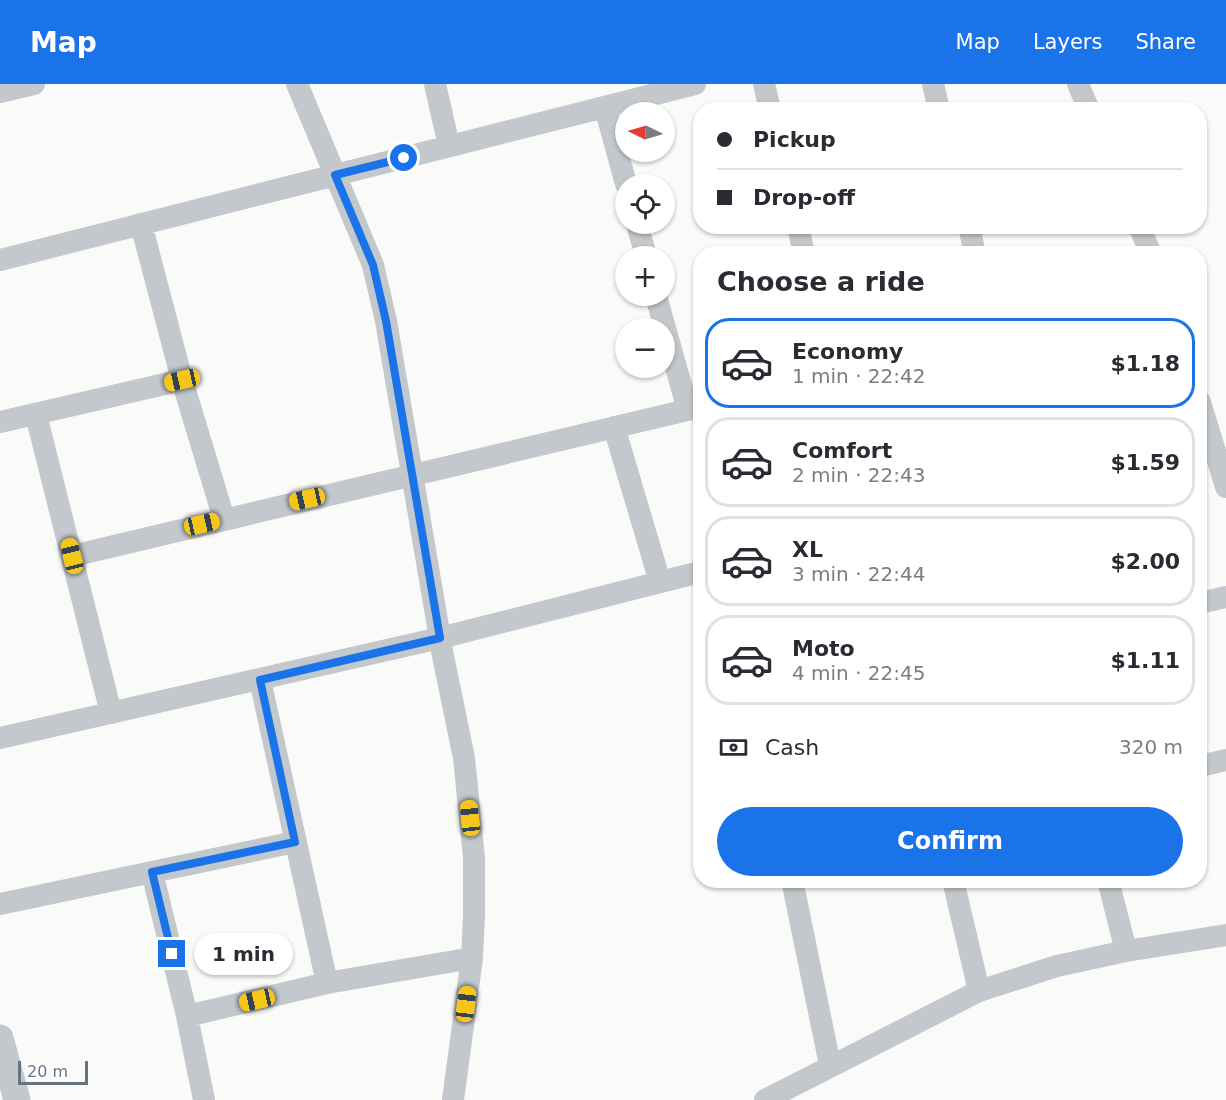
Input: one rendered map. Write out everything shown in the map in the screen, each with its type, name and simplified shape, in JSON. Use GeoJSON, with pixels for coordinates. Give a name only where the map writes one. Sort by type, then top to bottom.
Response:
{"type":"FeatureCollection","features":[{"type":"Feature","properties":{"kind":"street"},"geometry":{"type":"LineString","coordinates":[[0,92],[34,84]]}},
{"type":"Feature","properties":{"kind":"street"},"geometry":{"type":"LineString","coordinates":[[297,84],[373,265],[386,321],[440,638],[464,758],[474,858],[472,958],[453,1100]]}},
{"type":"Feature","properties":{"kind":"street"},"geometry":{"type":"LineString","coordinates":[[435,84],[449,146]]}},
{"type":"Feature","properties":{"kind":"street"},"geometry":{"type":"LineString","coordinates":[[0,260],[695,84]]}},
{"type":"Feature","properties":{"kind":"street"},"geometry":{"type":"LineString","coordinates":[[764,84],[768,102]]}},
{"type":"Feature","properties":{"kind":"street"},"geometry":{"type":"LineString","coordinates":[[933,84],[937,102]]}},
{"type":"Feature","properties":{"kind":"street"},"geometry":{"type":"LineString","coordinates":[[1078,84],[1086,102]]}},
{"type":"Feature","properties":{"kind":"street"},"geometry":{"type":"LineString","coordinates":[[605,107],[623,174]]}},
{"type":"Feature","properties":{"kind":"street"},"geometry":{"type":"LineString","coordinates":[[141,224],[182,380],[224,519]]}},
{"type":"Feature","properties":{"kind":"street"},"geometry":{"type":"LineString","coordinates":[[659,306],[693,406]]}},
{"type":"Feature","properties":{"kind":"street"},"geometry":{"type":"LineString","coordinates":[[0,422],[182,380]]}},
{"type":"Feature","properties":{"kind":"street"},"geometry":{"type":"LineString","coordinates":[[72,556],[693,409]]}},
{"type":"Feature","properties":{"kind":"street"},"geometry":{"type":"LineString","coordinates":[[36,414],[111,713]]}},
{"type":"Feature","properties":{"kind":"street"},"geometry":{"type":"LineString","coordinates":[[614,428],[660,582]]}},
{"type":"Feature","properties":{"kind":"street"},"geometry":{"type":"LineString","coordinates":[[1207,446],[1226,487]]}},
{"type":"Feature","properties":{"kind":"street"},"geometry":{"type":"LineString","coordinates":[[0,738],[440,638],[693,574]]}},
{"type":"Feature","properties":{"kind":"street"},"geometry":{"type":"LineString","coordinates":[[1207,601],[1226,597]]}},
{"type":"Feature","properties":{"kind":"street"},"geometry":{"type":"LineString","coordinates":[[260,680],[327,983]]}},
{"type":"Feature","properties":{"kind":"street"},"geometry":{"type":"LineString","coordinates":[[1207,764],[1226,760]]}},
{"type":"Feature","properties":{"kind":"street"},"geometry":{"type":"LineString","coordinates":[[0,904],[295,842]]}},
{"type":"Feature","properties":{"kind":"street"},"geometry":{"type":"LineString","coordinates":[[152,872],[187,1016],[204,1100]]}},
{"type":"Feature","properties":{"kind":"street"},"geometry":{"type":"LineString","coordinates":[[794,888],[830,1065]]}},
{"type":"Feature","properties":{"kind":"street"},"geometry":{"type":"LineString","coordinates":[[955,888],[979,991]]}},
{"type":"Feature","properties":{"kind":"street"},"geometry":{"type":"LineString","coordinates":[[1110,888],[1126,951]]}},
{"type":"Feature","properties":{"kind":"street"},"geometry":{"type":"LineString","coordinates":[[765,1100],[979,991],[1057,966],[1126,951],[1226,935]]}},
{"type":"Feature","properties":{"kind":"street"},"geometry":{"type":"LineString","coordinates":[[187,1016],[327,983],[472,958]]}},
{"type":"Feature","properties":{"kind":"street"},"geometry":{"type":"LineString","coordinates":[[0,1038],[16,1100]]}},
{"type":"Feature","properties":{"kind":"route"},"geometry":{"type":"LineString","coordinates":[[172,954],[152,872],[295,842],[260,680],[440,638],[386,321],[373,265],[335,175],[404,158]]}}]}
